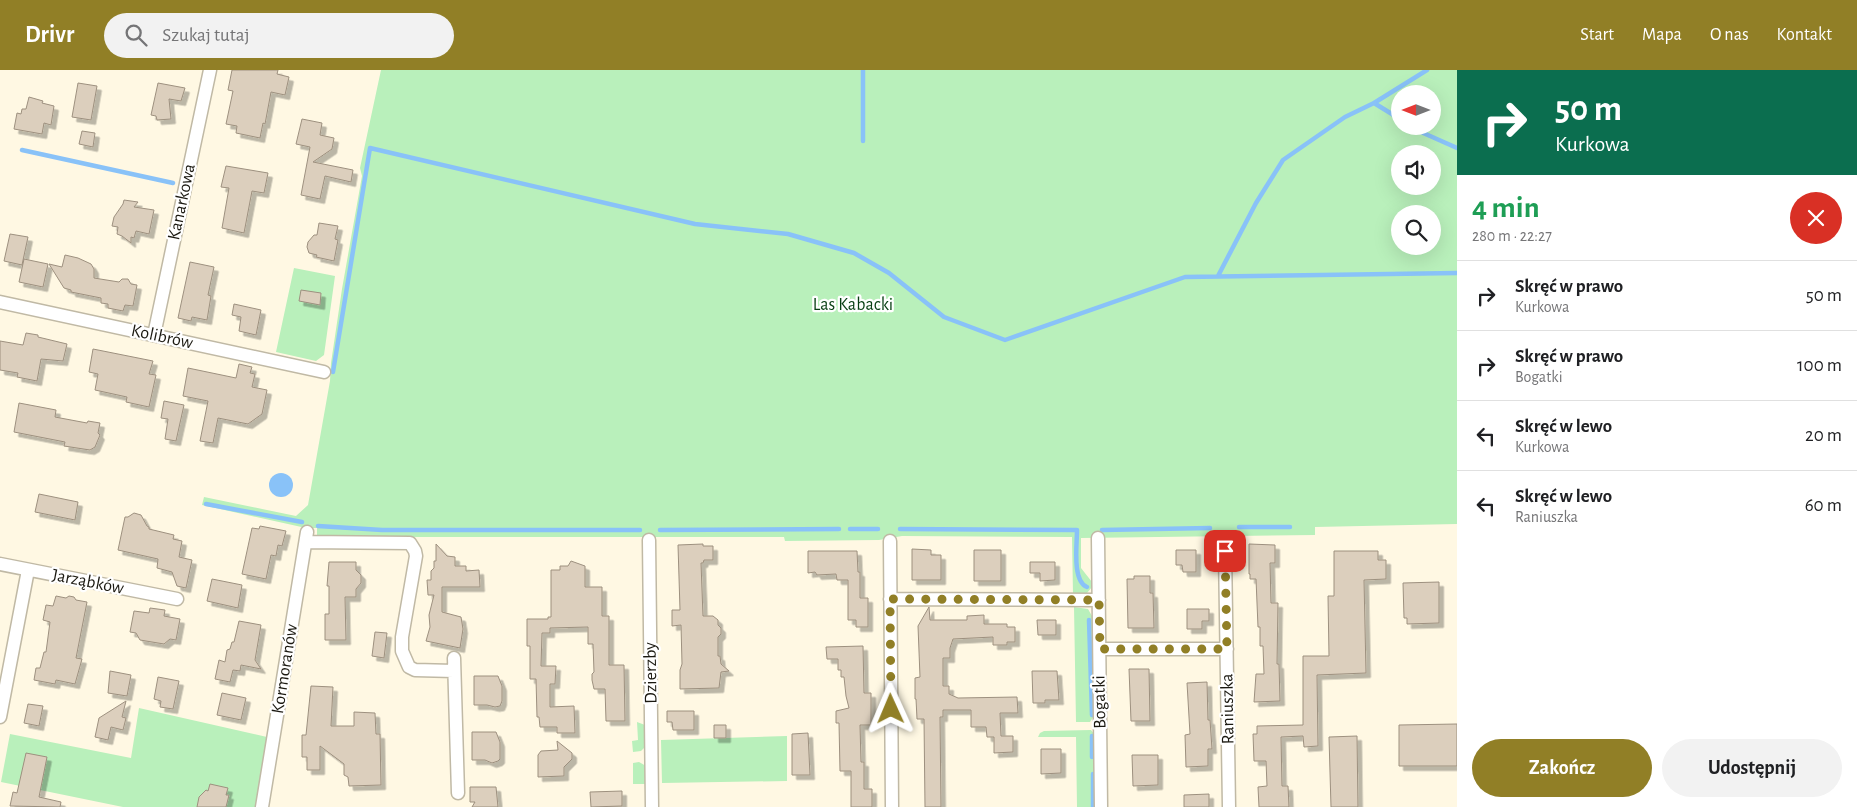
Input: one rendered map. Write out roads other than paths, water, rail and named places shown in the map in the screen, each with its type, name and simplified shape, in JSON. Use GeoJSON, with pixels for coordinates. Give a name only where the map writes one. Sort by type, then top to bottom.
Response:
{"type":"FeatureCollection","features":[{"type":"Feature","properties":{"kind":"street","name":"Kanarkowa"},"geometry":{"type":"LineString","coordinates":[[154,335],[210,70]]}},
{"type":"Feature","properties":{"kind":"street","name":"Kolibrów"},"geometry":{"type":"LineString","coordinates":[[0,302],[324,372]]}},
{"type":"Feature","properties":{"kind":"street","name":"Kormoranów"},"geometry":{"type":"LineString","coordinates":[[262,807],[306,537],[410,543],[415,551],[416,556],[402,637],[402,651],[409,667],[415,670],[454,665],[458,793]]}},
{"type":"Feature","properties":{"kind":"street","name":"Bogatki"},"geometry":{"type":"LineString","coordinates":[[1098,538],[1101,807]]}},
{"type":"Feature","properties":{"kind":"street","name":"Dzierzby"},"geometry":{"type":"LineString","coordinates":[[649,540],[652,807]]}},
{"type":"Feature","properties":{"kind":"street"},"geometry":{"type":"LineString","coordinates":[[890,542],[892,807]]}},
{"type":"Feature","properties":{"kind":"street","name":"Raniuszka"},"geometry":{"type":"LineString","coordinates":[[1225,551],[1229,807]]}},
{"type":"Feature","properties":{"kind":"street","name":"Jarząbków"},"geometry":{"type":"LineString","coordinates":[[0,564],[177,599]]}},
{"type":"Feature","properties":{"kind":"street"},"geometry":{"type":"LineString","coordinates":[[0,717],[28,570]]}},
{"type":"Feature","properties":{"kind":"street"},"geometry":{"type":"LineString","coordinates":[[890,599],[1099,600]]}},
{"type":"Feature","properties":{"kind":"street"},"geometry":{"type":"LineString","coordinates":[[1100,649],[1227,649]]}},
{"type":"Feature","properties":{"kind":"water"},"geometry":{"type":"Polygon","coordinates":[[[281,473],[289,477],[293,485],[289,493],[281,497],[273,493],[269,485],[273,477],[281,473]]]}},
{"type":"Feature","properties":{"kind":"waterway"},"geometry":{"type":"LineString","coordinates":[[863,70],[863,141]]}},
{"type":"Feature","properties":{"kind":"waterway"},"geometry":{"type":"LineString","coordinates":[[1374,103],[1427,70]]}},
{"type":"Feature","properties":{"kind":"waterway"},"geometry":{"type":"LineString","coordinates":[[1218,276],[1256,203],[1283,160],[1345,117],[1374,103],[1391,113]]}},
{"type":"Feature","properties":{"kind":"waterway"},"geometry":{"type":"LineString","coordinates":[[1428,135],[1457,148]]}},
{"type":"Feature","properties":{"kind":"waterway"},"geometry":{"type":"LineString","coordinates":[[333,372],[370,148],[695,224],[788,234],[854,253],[889,273],[944,317],[1005,340],[1185,277],[1457,273]]}},
{"type":"Feature","properties":{"kind":"waterway"},"geometry":{"type":"LineString","coordinates":[[22,150],[173,183]]}},
{"type":"Feature","properties":{"kind":"waterway"},"geometry":{"type":"LineString","coordinates":[[206,504],[302,522]]}},
{"type":"Feature","properties":{"kind":"waterway"},"geometry":{"type":"LineString","coordinates":[[318,526],[382,530],[640,530]]}},
{"type":"Feature","properties":{"kind":"waterway"},"geometry":{"type":"LineString","coordinates":[[1239,527],[1290,527]]}},
{"type":"Feature","properties":{"kind":"waterway"},"geometry":{"type":"LineString","coordinates":[[1102,530],[1210,528]]}},
{"type":"Feature","properties":{"kind":"waterway"},"geometry":{"type":"LineString","coordinates":[[660,530],[839,529]]}},
{"type":"Feature","properties":{"kind":"waterway"},"geometry":{"type":"LineString","coordinates":[[850,529],[878,529]]}},
{"type":"Feature","properties":{"kind":"waterway"},"geometry":{"type":"LineString","coordinates":[[900,529],[1077,530],[1077,570],[1079,578],[1087,587]]}},
{"type":"Feature","properties":{"kind":"waterway"},"geometry":{"type":"LineString","coordinates":[[1089,620],[1092,715]]}},
{"type":"Feature","properties":{"kind":"waterway"},"geometry":{"type":"LineString","coordinates":[[1092,736],[1092,757]]}},
{"type":"Feature","properties":{"kind":"waterway"},"geometry":{"type":"LineString","coordinates":[[1093,774],[1093,807]]}},
{"type":"Feature","properties":{"kind":"park label","name":"Las Kabacki"},"geometry":{"type":"Point","coordinates":[853,305]}}]}
